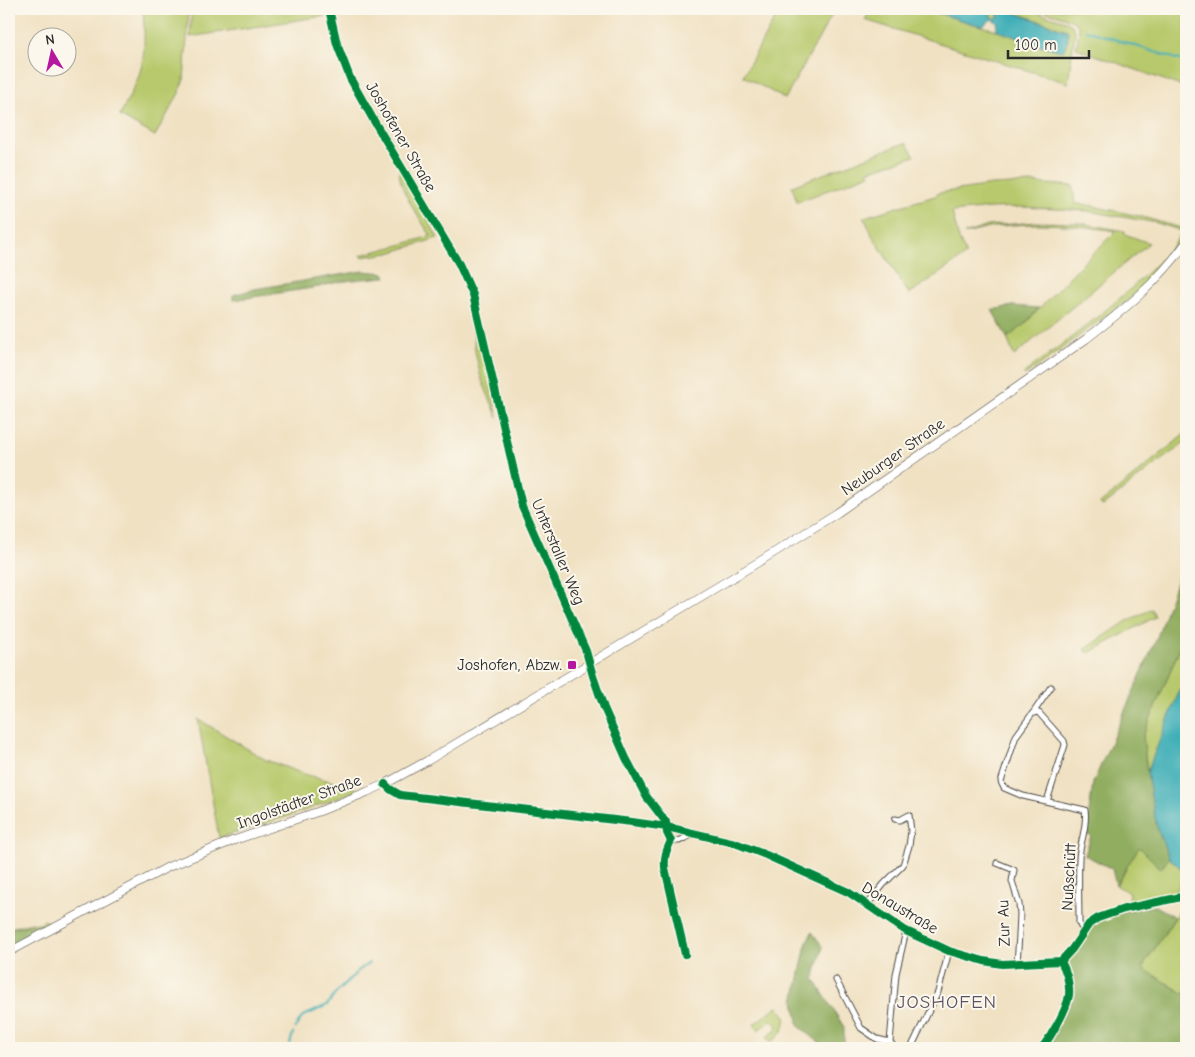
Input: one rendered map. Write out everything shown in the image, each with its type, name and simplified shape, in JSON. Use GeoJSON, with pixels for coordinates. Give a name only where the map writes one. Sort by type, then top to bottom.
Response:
{"type":"FeatureCollection","features":[{"type":"Feature","properties":{"kind":"main road","name":"Joshofener Straße"},"geometry":{"type":"LineString","coordinates":[[329,9],[338,44],[350,78],[463,273]]}},
{"type":"Feature","properties":{"kind":"main road","name":"Neuburger Straße"},"geometry":{"type":"LineString","coordinates":[[590,662],[762,560],[837,513],[1027,381],[1119,314],[1149,288],[1186,243]]}},
{"type":"Feature","properties":{"kind":"main road","name":"Unterstaller Weg"},"geometry":{"type":"LineString","coordinates":[[463,273],[473,295],[522,506],[590,662]]}},
{"type":"Feature","properties":{"kind":"main road","name":"Ingolstädter Straße"},"geometry":{"type":"LineString","coordinates":[[9,952],[168,867],[232,841],[328,808],[386,784],[590,662]]}},
{"type":"Feature","properties":{"kind":"street","name":"Unterstaller Weg"},"geometry":{"type":"LineString","coordinates":[[590,662],[604,708],[626,758],[646,796],[666,822],[667,833],[671,841]]}},
{"type":"Feature","properties":{"kind":"street"},"geometry":{"type":"LineString","coordinates":[[1032,714],[1051,687]]}},
{"type":"Feature","properties":{"kind":"street"},"geometry":{"type":"LineString","coordinates":[[1032,714],[1039,713],[1065,745],[1047,801]]}},
{"type":"Feature","properties":{"kind":"street","name":"Nußschütt"},"geometry":{"type":"LineString","coordinates":[[1032,714],[1016,736],[1001,782],[1004,788],[1022,796],[1085,810],[1079,860],[1079,923],[1082,929],[1098,918],[1124,909],[1186,896]]}},
{"type":"Feature","properties":{"kind":"street"},"geometry":{"type":"LineString","coordinates":[[386,784],[400,796],[632,822],[667,827],[693,834]]}},
{"type":"Feature","properties":{"kind":"street"},"geometry":{"type":"LineString","coordinates":[[867,905],[903,865],[912,830],[910,815],[900,820],[895,819]]}},
{"type":"Feature","properties":{"kind":"street"},"geometry":{"type":"LineString","coordinates":[[685,954],[664,859],[671,841],[679,841],[693,834]]}},
{"type":"Feature","properties":{"kind":"street","name":"Donaustraße"},"geometry":{"type":"LineString","coordinates":[[693,834],[743,846],[766,854],[848,892],[906,931],[950,952],[984,962],[1002,964],[1061,961]]}},
{"type":"Feature","properties":{"kind":"street","name":"Zur Au"},"geometry":{"type":"LineString","coordinates":[[997,863],[1014,870],[1012,881],[1020,904],[1020,934],[1016,964]]}},
{"type":"Feature","properties":{"kind":"street"},"geometry":{"type":"LineString","coordinates":[[1042,1048],[1066,1006],[1069,996],[1068,982],[1061,961],[1072,949],[1082,929]]}},
{"type":"Feature","properties":{"kind":"street"},"geometry":{"type":"LineString","coordinates":[[890,1042],[896,974],[906,931]]}},
{"type":"Feature","properties":{"kind":"street"},"geometry":{"type":"LineString","coordinates":[[911,1048],[938,992],[950,952]]}},
{"type":"Feature","properties":{"kind":"street"},"geometry":{"type":"LineString","coordinates":[[836,980],[861,1028],[877,1038],[890,1042],[895,1048]]}},
{"type":"Feature","properties":{"kind":"green space"},"geometry":{"type":"Polygon","coordinates":[[[143,9],[189,9],[184,80],[178,95],[155,136],[120,116],[136,83],[142,64],[144,41],[143,9]]]}},
{"type":"Feature","properties":{"kind":"green space"},"geometry":{"type":"Polygon","coordinates":[[[192,9],[322,9],[324,16],[190,37],[192,9]]]}},
{"type":"Feature","properties":{"kind":"green space"},"geometry":{"type":"Polygon","coordinates":[[[780,9],[835,9],[785,99],[743,76],[780,9]]]}},
{"type":"Feature","properties":{"kind":"green space"},"geometry":{"type":"Polygon","coordinates":[[[871,9],[933,9],[935,12],[1029,42],[1067,30],[1004,9],[1027,9],[1066,21],[1072,25],[1075,31],[1068,83],[865,20],[871,9]]]}},
{"type":"Feature","properties":{"kind":"green space"},"geometry":{"type":"Polygon","coordinates":[[[993,9],[1004,9],[997,19],[990,16],[993,9]]]}},
{"type":"Feature","properties":{"kind":"green space"},"geometry":{"type":"Polygon","coordinates":[[[1036,9],[1186,9],[1186,88],[1076,48],[1079,30],[1077,24],[1067,18],[1036,9]]]}},
{"type":"Feature","properties":{"kind":"green space"},"geometry":{"type":"Polygon","coordinates":[[[906,143],[915,156],[868,171],[870,174],[797,202],[792,186],[906,143]]]}},
{"type":"Feature","properties":{"kind":"green space"},"geometry":{"type":"Polygon","coordinates":[[[400,167],[438,238],[389,253],[362,257],[361,255],[431,236],[405,193],[399,175],[400,167]]]}},
{"type":"Feature","properties":{"kind":"green space"},"geometry":{"type":"Polygon","coordinates":[[[1033,183],[1073,186],[1075,204],[1079,203],[1139,216],[1185,229],[1183,231],[1186,232],[1186,235],[1176,250],[1129,299],[1025,376],[1023,374],[1087,325],[1133,286],[1167,253],[1182,231],[1157,223],[1088,211],[1022,207],[952,212],[958,236],[966,255],[909,294],[872,235],[864,217],[935,196],[938,193],[992,185],[1033,183]]]}},
{"type":"Feature","properties":{"kind":"green space"},"geometry":{"type":"Polygon","coordinates":[[[1037,222],[1080,223],[1125,231],[1125,234],[1149,243],[1014,356],[1007,338],[1023,326],[1116,231],[1071,226],[1025,224],[995,227],[964,234],[988,226],[1037,222]]]}},
{"type":"Feature","properties":{"kind":"green space"},"geometry":{"type":"Polygon","coordinates":[[[363,271],[384,273],[386,277],[344,281],[319,287],[233,300],[233,295],[255,289],[363,271]]]}},
{"type":"Feature","properties":{"kind":"green space"},"geometry":{"type":"Polygon","coordinates":[[[1013,306],[1039,308],[1023,326],[1007,338],[992,310],[1013,306]]]}},
{"type":"Feature","properties":{"kind":"green space"},"geometry":{"type":"Polygon","coordinates":[[[473,328],[478,328],[498,418],[481,378],[475,351],[473,328]]]}},
{"type":"Feature","properties":{"kind":"green space"},"geometry":{"type":"Polygon","coordinates":[[[1186,433],[1186,442],[1103,506],[1100,504],[1186,433]]]}},
{"type":"Feature","properties":{"kind":"green space"},"geometry":{"type":"Polygon","coordinates":[[[1186,557],[1186,633],[1143,736],[1157,828],[1169,858],[1161,869],[1139,847],[1116,885],[1112,869],[1085,855],[1091,836],[1086,834],[1093,783],[1156,640],[1186,557]]]}},
{"type":"Feature","properties":{"kind":"green space"},"geometry":{"type":"Polygon","coordinates":[[[1152,609],[1155,617],[1089,653],[1084,650],[1127,621],[1152,609]]]}},
{"type":"Feature","properties":{"kind":"green space"},"geometry":{"type":"Polygon","coordinates":[[[1186,633],[1186,675],[1147,772],[1143,736],[1186,633]]]}},
{"type":"Feature","properties":{"kind":"green space"},"geometry":{"type":"Polygon","coordinates":[[[198,719],[266,760],[304,774],[356,788],[357,790],[304,811],[219,838],[198,719]]]}},
{"type":"Feature","properties":{"kind":"green space"},"geometry":{"type":"Polygon","coordinates":[[[1139,846],[1161,868],[1169,858],[1184,871],[1186,868],[1186,879],[1183,877],[1175,895],[1129,907],[1129,893],[1116,885],[1139,846]]]}},
{"type":"Feature","properties":{"kind":"green space"},"geometry":{"type":"Polygon","coordinates":[[[1186,901],[1186,995],[1142,968],[1186,901]]]}},
{"type":"Feature","properties":{"kind":"green space"},"geometry":{"type":"Polygon","coordinates":[[[1155,906],[1175,917],[1142,968],[1186,995],[1186,1048],[1046,1048],[1072,999],[1067,963],[1085,935],[1097,922],[1105,918],[1122,912],[1155,906]]]}},
{"type":"Feature","properties":{"kind":"green space"},"geometry":{"type":"Polygon","coordinates":[[[44,920],[51,924],[9,947],[9,928],[32,923],[41,924],[44,920]]]}},
{"type":"Feature","properties":{"kind":"green space"},"geometry":{"type":"Polygon","coordinates":[[[31,925],[41,927],[9,946],[9,929],[31,925]]]}},
{"type":"Feature","properties":{"kind":"green space"},"geometry":{"type":"Polygon","coordinates":[[[812,932],[823,947],[814,979],[844,1027],[844,1048],[826,1048],[799,1026],[794,1001],[806,945],[812,932]]]}},
{"type":"Feature","properties":{"kind":"green space"},"geometry":{"type":"Polygon","coordinates":[[[777,1006],[786,1016],[785,1024],[780,1034],[770,1042],[767,1037],[778,1027],[772,1020],[758,1030],[754,1024],[777,1006]]]}},
{"type":"Feature","properties":{"kind":"water"},"geometry":{"type":"Polygon","coordinates":[[[933,9],[993,9],[990,16],[997,19],[999,12],[1004,9],[1068,31],[1068,39],[1064,50],[1061,51],[996,30],[998,23],[992,19],[982,26],[935,12],[933,9]]]}},
{"type":"Feature","properties":{"kind":"water"},"geometry":{"type":"Polygon","coordinates":[[[1186,675],[1186,868],[1184,871],[1169,858],[1157,828],[1147,772],[1186,675]]]}},
{"type":"Feature","properties":{"kind":"waterway"},"geometry":{"type":"LineString","coordinates":[[1086,30],[1186,62]]}},
{"type":"Feature","properties":{"kind":"waterway"},"geometry":{"type":"LineString","coordinates":[[295,1028],[303,1016],[327,1005],[337,992],[369,963]]}},
{"type":"Feature","properties":{"kind":"waterway"},"geometry":{"type":"LineString","coordinates":[[290,1044],[293,1033]]}},
{"type":"Feature","properties":{"kind":"cycle path"},"geometry":{"type":"LineString","coordinates":[[329,9],[337,44],[350,78],[459,264],[473,295],[522,506],[586,651],[604,708],[626,758],[646,796],[666,822],[667,833],[671,841],[666,854],[665,868],[685,954]]}},
{"type":"Feature","properties":{"kind":"cycle path"},"geometry":{"type":"LineString","coordinates":[[385,784],[400,795],[667,827],[735,843],[848,892],[906,931],[949,951],[1002,964],[1061,961],[1072,949],[1089,924],[1098,918],[1124,909],[1186,896]]}},
{"type":"Feature","properties":{"kind":"cycle path"},"geometry":{"type":"LineString","coordinates":[[1042,1048],[1054,1030],[1068,1001],[1069,986],[1061,961]]}},
{"type":"Feature","properties":{"kind":"place","name":"Joshofen, Abzw."},"geometry":{"type":"Point","coordinates":[572,665]}},
{"type":"Feature","properties":{"kind":"district","name":"JOSHOFEN"},"geometry":{"type":"Point","coordinates":[947,1002]}}]}
